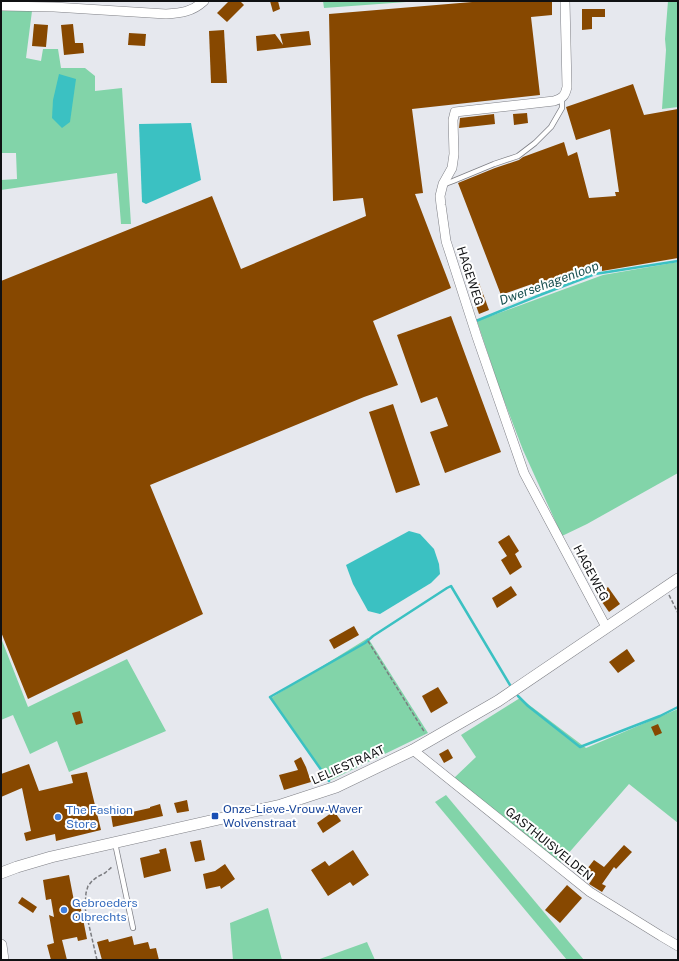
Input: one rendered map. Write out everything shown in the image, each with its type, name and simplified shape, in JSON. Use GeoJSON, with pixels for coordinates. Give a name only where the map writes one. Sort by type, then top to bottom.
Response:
{"type":"FeatureCollection","features":[{"type":"Feature","properties":{"kind":"street"},"geometry":{"type":"LineString","coordinates":[[1,6],[54,7],[166,14],[183,13],[198,7],[204,1]]}},
{"type":"Feature","properties":{"kind":"street"},"geometry":{"type":"LineString","coordinates":[[562,98],[567,87],[565,1]]}},
{"type":"Feature","properties":{"kind":"street","name":"HAGEWEG"},"geometry":{"type":"LineString","coordinates":[[562,98],[554,101],[455,112],[453,120],[454,154],[452,168],[443,184],[440,196],[440,205],[446,241],[477,337],[524,473],[606,628]]}},
{"type":"Feature","properties":{"kind":"street","name":"LELIESTRAAT"},"geometry":{"type":"LineString","coordinates":[[1,873],[51,857],[282,805],[336,787],[413,750],[498,701],[678,579]]}},
{"type":"Feature","properties":{"kind":"street","name":"GASTHUISVELDEN"},"geometry":{"type":"LineString","coordinates":[[413,750],[590,892],[678,946]]}},
{"type":"Feature","properties":{"kind":"street"},"geometry":{"type":"LineString","coordinates":[[1,945],[3,960]]}},
{"type":"Feature","properties":{"kind":"lane"},"geometry":{"type":"LineString","coordinates":[[443,184],[518,156],[535,143],[551,127],[562,108],[562,98]]}},
{"type":"Feature","properties":{"kind":"lane"},"geometry":{"type":"LineString","coordinates":[[115,843],[133,928]]}},
{"type":"Feature","properties":{"kind":"path"},"geometry":{"type":"LineString","coordinates":[[665,588],[678,613]]}},
{"type":"Feature","properties":{"kind":"path"},"geometry":{"type":"LineString","coordinates":[[368,641],[429,740]]}},
{"type":"Feature","properties":{"kind":"path"},"geometry":{"type":"LineString","coordinates":[[97,960],[85,908],[86,893],[88,886],[92,881],[105,873],[119,861]]}},
{"type":"Feature","properties":{"kind":"green space"},"geometry":{"type":"Polygon","coordinates":[[[323,1],[420,1],[324,8],[323,1]]]}},
{"type":"Feature","properties":{"kind":"green space"},"geometry":{"type":"Polygon","coordinates":[[[668,1],[678,1],[678,107],[662,109],[666,50],[665,39],[668,1]]]}},
{"type":"Feature","properties":{"kind":"green space"},"geometry":{"type":"Polygon","coordinates":[[[1,10],[32,11],[26,58],[41,61],[43,49],[58,49],[61,68],[85,68],[95,76],[95,91],[122,88],[131,224],[121,224],[117,173],[1,190],[1,180],[17,179],[16,153],[1,153],[1,10]]]}},
{"type":"Feature","properties":{"kind":"green space"},"geometry":{"type":"Polygon","coordinates":[[[678,262],[678,473],[587,524],[562,536],[523,450],[500,390],[477,321],[603,275],[678,262]]]}},
{"type":"Feature","properties":{"kind":"green space"},"geometry":{"type":"Polygon","coordinates":[[[1,638],[28,707],[127,659],[166,731],[69,772],[57,741],[30,754],[13,715],[1,720],[1,638]]]}},
{"type":"Feature","properties":{"kind":"green space"},"geometry":{"type":"Polygon","coordinates":[[[368,638],[428,733],[329,781],[271,698],[368,638]]]}},
{"type":"Feature","properties":{"kind":"green space"},"geometry":{"type":"Polygon","coordinates":[[[520,698],[586,748],[678,709],[678,823],[629,784],[560,863],[453,779],[476,757],[461,735],[520,698]]]}},
{"type":"Feature","properties":{"kind":"green space"},"geometry":{"type":"Polygon","coordinates":[[[446,795],[584,960],[567,960],[435,802],[446,795]]]}},
{"type":"Feature","properties":{"kind":"green space"},"geometry":{"type":"Polygon","coordinates":[[[268,908],[282,960],[233,960],[230,923],[268,908]]]}},
{"type":"Feature","properties":{"kind":"green space"},"geometry":{"type":"Polygon","coordinates":[[[367,942],[375,960],[317,960],[367,942]]]}},
{"type":"Feature","properties":{"kind":"water"},"geometry":{"type":"Polygon","coordinates":[[[59,74],[76,79],[70,122],[62,128],[52,118],[53,100],[59,74]]]}},
{"type":"Feature","properties":{"kind":"water"},"geometry":{"type":"Polygon","coordinates":[[[191,123],[201,180],[146,204],[142,202],[139,124],[191,123]]]}},
{"type":"Feature","properties":{"kind":"water"},"geometry":{"type":"Polygon","coordinates":[[[409,531],[420,534],[434,549],[439,564],[440,574],[431,583],[380,614],[368,611],[353,584],[346,565],[409,531]]]}},
{"type":"Feature","properties":{"kind":"building"},"geometry":{"type":"Polygon","coordinates":[[[229,1],[240,1],[244,5],[227,22],[217,13],[229,1]]]}},
{"type":"Feature","properties":{"kind":"building"},"geometry":{"type":"Polygon","coordinates":[[[270,1],[278,1],[280,9],[273,12],[270,1]]]}},
{"type":"Feature","properties":{"kind":"building"},"geometry":{"type":"Polygon","coordinates":[[[484,1],[552,1],[552,15],[531,17],[540,95],[412,109],[423,193],[415,194],[451,288],[373,321],[398,385],[364,397],[150,485],[203,614],[28,699],[1,632],[1,281],[212,196],[241,269],[366,216],[363,198],[333,201],[329,14],[484,1]]]}},
{"type":"Feature","properties":{"kind":"building"},"geometry":{"type":"Polygon","coordinates":[[[582,9],[605,9],[605,17],[592,17],[592,29],[582,30],[582,9]]]}},
{"type":"Feature","properties":{"kind":"building"},"geometry":{"type":"Polygon","coordinates":[[[34,24],[48,25],[46,47],[32,46],[34,24]]]}},
{"type":"Feature","properties":{"kind":"building"},"geometry":{"type":"Polygon","coordinates":[[[73,24],[75,43],[83,43],[84,53],[64,55],[61,25],[73,24]]]}},
{"type":"Feature","properties":{"kind":"building"},"geometry":{"type":"Polygon","coordinates":[[[224,30],[227,83],[211,83],[209,31],[224,30]]]}},
{"type":"Feature","properties":{"kind":"building"},"geometry":{"type":"Polygon","coordinates":[[[309,31],[311,45],[257,51],[256,36],[275,34],[283,45],[280,34],[309,31]]]}},
{"type":"Feature","properties":{"kind":"building"},"geometry":{"type":"Polygon","coordinates":[[[129,33],[146,34],[145,46],[128,45],[129,33]]]}},
{"type":"Feature","properties":{"kind":"building"},"geometry":{"type":"Polygon","coordinates":[[[633,84],[644,115],[678,109],[678,258],[602,271],[602,266],[535,292],[532,284],[501,295],[458,183],[564,142],[568,156],[577,152],[589,198],[616,196],[615,192],[619,192],[610,129],[576,140],[566,107],[633,84]]]}},
{"type":"Feature","properties":{"kind":"building"},"geometry":{"type":"Polygon","coordinates":[[[527,113],[528,123],[514,125],[513,114],[527,113]]]}},
{"type":"Feature","properties":{"kind":"building"},"geometry":{"type":"Polygon","coordinates":[[[494,114],[495,124],[459,128],[460,118],[494,114]]]}},
{"type":"Feature","properties":{"kind":"building"},"geometry":{"type":"Polygon","coordinates":[[[479,283],[489,310],[479,314],[469,286],[479,283]]]}},
{"type":"Feature","properties":{"kind":"building"},"geometry":{"type":"Polygon","coordinates":[[[451,316],[501,452],[445,473],[430,432],[448,426],[437,397],[421,403],[397,335],[451,316]]]}},
{"type":"Feature","properties":{"kind":"building"},"geometry":{"type":"Polygon","coordinates":[[[393,404],[420,485],[396,493],[369,412],[393,404]]]}},
{"type":"Feature","properties":{"kind":"building"},"geometry":{"type":"Polygon","coordinates":[[[509,535],[519,551],[515,554],[522,567],[510,575],[501,560],[507,556],[498,542],[509,535]]]}},
{"type":"Feature","properties":{"kind":"building"},"geometry":{"type":"Polygon","coordinates":[[[511,586],[517,595],[497,608],[492,598],[511,586]]]}},
{"type":"Feature","properties":{"kind":"building"},"geometry":{"type":"Polygon","coordinates":[[[608,587],[620,604],[609,612],[597,595],[608,587]]]}},
{"type":"Feature","properties":{"kind":"building"},"geometry":{"type":"Polygon","coordinates":[[[354,626],[359,635],[334,649],[329,640],[354,626]]]}},
{"type":"Feature","properties":{"kind":"building"},"geometry":{"type":"Polygon","coordinates":[[[627,649],[635,661],[618,673],[609,662],[627,649]]]}},
{"type":"Feature","properties":{"kind":"building"},"geometry":{"type":"Polygon","coordinates":[[[438,687],[448,703],[431,713],[422,696],[438,687]]]}},
{"type":"Feature","properties":{"kind":"building"},"geometry":{"type":"Polygon","coordinates":[[[80,711],[83,723],[76,725],[72,713],[80,711]]]}},
{"type":"Feature","properties":{"kind":"building"},"geometry":{"type":"Polygon","coordinates":[[[658,724],[662,733],[655,736],[651,727],[658,724]]]}},
{"type":"Feature","properties":{"kind":"building"},"geometry":{"type":"Polygon","coordinates":[[[448,749],[453,758],[444,763],[439,754],[448,749]]]}},
{"type":"Feature","properties":{"kind":"building"},"geometry":{"type":"Polygon","coordinates":[[[301,757],[311,782],[284,790],[279,775],[298,770],[294,761],[301,757]]]}},
{"type":"Feature","properties":{"kind":"building"},"geometry":{"type":"Polygon","coordinates":[[[29,764],[39,791],[73,783],[71,775],[87,772],[101,830],[56,841],[55,834],[26,841],[24,833],[31,831],[22,788],[1,797],[1,774],[29,764]]]}},
{"type":"Feature","properties":{"kind":"building"},"geometry":{"type":"Polygon","coordinates":[[[187,800],[189,811],[177,813],[174,803],[187,800]]]}},
{"type":"Feature","properties":{"kind":"building"},"geometry":{"type":"Polygon","coordinates":[[[160,804],[163,816],[113,827],[111,815],[132,810],[132,812],[150,808],[160,804]]]}},
{"type":"Feature","properties":{"kind":"building"},"geometry":{"type":"Polygon","coordinates":[[[334,811],[341,821],[323,833],[317,823],[334,811]]]}},
{"type":"Feature","properties":{"kind":"building"},"geometry":{"type":"Polygon","coordinates":[[[201,840],[205,860],[195,862],[190,842],[201,840]]]}},
{"type":"Feature","properties":{"kind":"building"},"geometry":{"type":"Polygon","coordinates":[[[624,845],[632,852],[616,869],[614,867],[602,884],[606,886],[602,892],[589,884],[595,875],[587,869],[594,860],[604,867],[624,845]]]}},
{"type":"Feature","properties":{"kind":"building"},"geometry":{"type":"Polygon","coordinates":[[[166,848],[171,871],[144,878],[140,858],[160,853],[159,850],[166,848]]]}},
{"type":"Feature","properties":{"kind":"building"},"geometry":{"type":"Polygon","coordinates":[[[353,850],[369,875],[353,886],[350,882],[328,896],[311,870],[325,861],[329,866],[353,850]]]}},
{"type":"Feature","properties":{"kind":"building"},"geometry":{"type":"Polygon","coordinates":[[[225,864],[235,879],[221,889],[220,886],[206,889],[203,874],[215,871],[225,864]]]}},
{"type":"Feature","properties":{"kind":"building"},"geometry":{"type":"Polygon","coordinates":[[[69,875],[74,901],[79,899],[87,939],[78,941],[77,937],[62,940],[67,960],[51,960],[47,945],[54,943],[49,915],[54,917],[51,899],[46,900],[43,880],[69,875]]]}},
{"type":"Feature","properties":{"kind":"building"},"geometry":{"type":"Polygon","coordinates":[[[567,885],[582,898],[560,923],[545,910],[567,885]]]}},
{"type":"Feature","properties":{"kind":"building"},"geometry":{"type":"Polygon","coordinates":[[[22,897],[37,907],[33,913],[18,903],[22,897]]]}},
{"type":"Feature","properties":{"kind":"building"},"geometry":{"type":"Polygon","coordinates":[[[132,936],[134,945],[148,942],[150,949],[156,948],[159,960],[102,960],[97,942],[108,939],[109,942],[132,936]]]}},
{"type":"Feature","properties":{"kind":"waterway","name":"Dwersehagenloop"},"geometry":{"type":"LineString","coordinates":[[476,321],[595,274],[678,261]]}},
{"type":"Feature","properties":{"kind":"waterway"},"geometry":{"type":"LineString","coordinates":[[329,781],[270,697],[365,643],[373,636],[447,588],[451,586],[510,685]]}},
{"type":"Feature","properties":{"kind":"waterway"},"geometry":{"type":"LineString","coordinates":[[518,696],[528,706],[580,747],[660,716],[678,707]]}},
{"type":"Feature","properties":{"kind":"place","name":"Onze-Lieve-Vrouw-Waver Wolvenstraat"},"geometry":{"type":"Point","coordinates":[215,816]}},
{"type":"Feature","properties":{"kind":"place","name":"The Fashion Store"},"geometry":{"type":"Point","coordinates":[58,817]}},
{"type":"Feature","properties":{"kind":"place","name":"Gebroeders Olbrechts"},"geometry":{"type":"Point","coordinates":[64,910]}}]}
